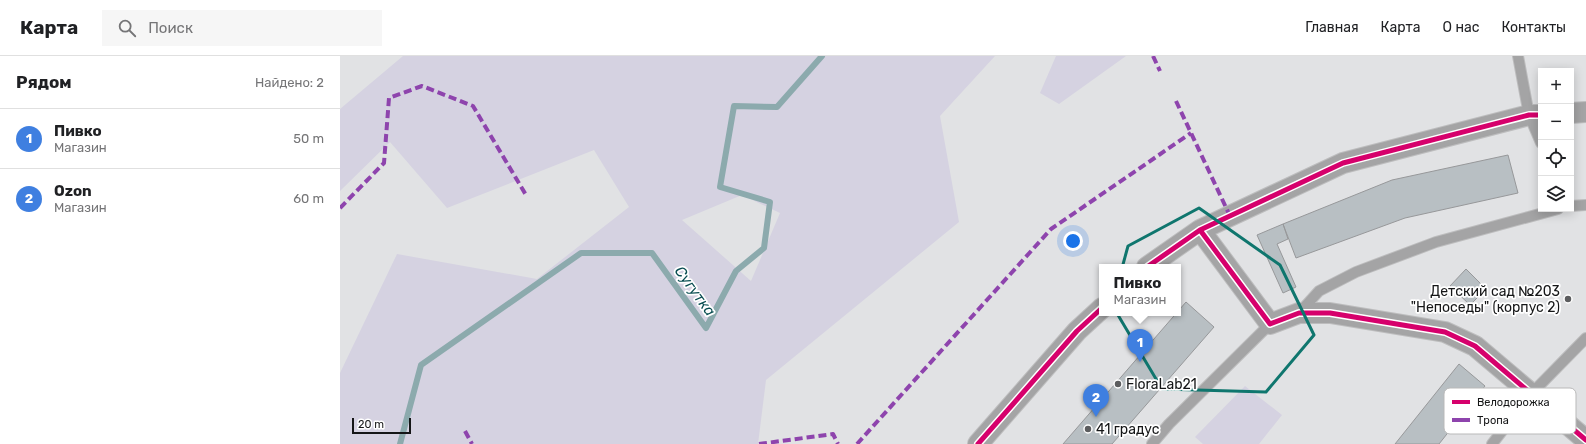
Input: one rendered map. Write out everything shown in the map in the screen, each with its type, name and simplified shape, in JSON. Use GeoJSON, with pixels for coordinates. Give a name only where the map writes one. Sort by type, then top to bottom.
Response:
{"type":"FeatureCollection","features":[{"type":"Feature","properties":{"kind":"street"},"geometry":{"type":"LineString","coordinates":[[1574,113],[1586,112]]}},
{"type":"Feature","properties":{"kind":"street"},"geometry":{"type":"LineString","coordinates":[[1151,264],[1200,230],[1343,162],[1535,115]]}},
{"type":"Feature","properties":{"kind":"street"},"geometry":{"type":"LineString","coordinates":[[1200,230],[1270,324],[1299,314],[1330,313],[1445,332],[1475,346],[1524,388]]}},
{"type":"Feature","properties":{"kind":"street"},"geometry":{"type":"LineString","coordinates":[[978,444],[1077,331],[1099,311]]}},
{"type":"Feature","properties":{"kind":"street"},"geometry":{"type":"LineString","coordinates":[[1576,432],[1586,440]]}},
{"type":"Feature","properties":{"kind":"lane"},"geometry":{"type":"LineString","coordinates":[[1518,56],[1535,115],[1540,140]]}},
{"type":"Feature","properties":{"kind":"lane"},"geometry":{"type":"LineString","coordinates":[[1574,206],[1586,205]]}},
{"type":"Feature","properties":{"kind":"lane"},"geometry":{"type":"LineString","coordinates":[[1299,314],[1319,292],[1356,272],[1436,242],[1547,212]]}},
{"type":"Feature","properties":{"kind":"lane"},"geometry":{"type":"LineString","coordinates":[[1152,444],[1169,424],[1270,324]]}},
{"type":"Feature","properties":{"kind":"lane"},"geometry":{"type":"LineString","coordinates":[[1537,388],[1586,338]]}},
{"type":"Feature","properties":{"kind":"lane"},"geometry":{"type":"LineString","coordinates":[[1492,444],[1500,434]]}},
{"type":"Feature","properties":{"kind":"highlighted area"},"geometry":{"type":"Polygon","coordinates":[[[1199,208],[1280,265],[1314,335],[1266,392],[1162,389],[1112,305],[1128,246],[1199,208]]]}},
{"type":"Feature","properties":{"kind":"shaded area"},"geometry":{"type":"Polygon","coordinates":[[[403,56],[995,56],[940,116],[959,222],[766,380],[758,444],[340,444],[340,373],[397,254],[537,279],[629,207],[594,150],[447,208],[390,142],[340,191],[340,109],[403,56]],[[742,195],[682,220],[751,281],[780,213],[742,195]]]}},
{"type":"Feature","properties":{"kind":"shaded area"},"geometry":{"type":"Polygon","coordinates":[[[1056,56],[1126,56],[1059,104],[1040,93],[1056,56]]]}},
{"type":"Feature","properties":{"kind":"shaded area"},"geometry":{"type":"Polygon","coordinates":[[[1245,386],[1282,415],[1259,444],[1203,444],[1195,437],[1245,386]]]}},
{"type":"Feature","properties":{"kind":"building"},"geometry":{"type":"Polygon","coordinates":[[[1508,155],[1518,193],[1405,218],[1296,258],[1283,224],[1392,180],[1508,155]]]}},
{"type":"Feature","properties":{"kind":"building"},"geometry":{"type":"Polygon","coordinates":[[[1283,224],[1288,239],[1277,244],[1296,287],[1283,293],[1257,235],[1283,224]]]}},
{"type":"Feature","properties":{"kind":"building"},"geometry":{"type":"Polygon","coordinates":[[[1466,269],[1486,289],[1470,305],[1450,286],[1466,269]]]}},
{"type":"Feature","properties":{"kind":"building"},"geometry":{"type":"Polygon","coordinates":[[[1186,302],[1214,327],[1112,444],[1063,444],[1174,316],[1181,316],[1181,308],[1186,302]]]}},
{"type":"Feature","properties":{"kind":"building"},"geometry":{"type":"Polygon","coordinates":[[[1459,364],[1485,386],[1483,388],[1444,388],[1444,434],[1447,434],[1439,444],[1395,444],[1459,364]]]}},
{"type":"Feature","properties":{"kind":"waterway","name":"Сугутка"},"geometry":{"type":"LineString","coordinates":[[400,444],[421,365],[581,253],[652,253],[706,328],[736,271],[764,248],[770,202],[720,187],[734,106],[777,107],[822,56]]}},
{"type":"Feature","properties":{"kind":"marked path"},"geometry":{"type":"LineString","coordinates":[[1153,56],[1160,71]]}},
{"type":"Feature","properties":{"kind":"marked path"},"geometry":{"type":"LineString","coordinates":[[340,208],[384,163],[389,98],[422,86],[473,106],[526,195]]}},
{"type":"Feature","properties":{"kind":"marked path"},"geometry":{"type":"LineString","coordinates":[[1176,101],[1230,216]]}},
{"type":"Feature","properties":{"kind":"marked path"},"geometry":{"type":"LineString","coordinates":[[857,444],[1051,229],[1191,133]]}},
{"type":"Feature","properties":{"kind":"marked path"},"geometry":{"type":"LineString","coordinates":[[465,431],[472,444]]}},
{"type":"Feature","properties":{"kind":"marked path"},"geometry":{"type":"LineString","coordinates":[[759,444],[833,434],[838,444]]}},
{"type":"Feature","properties":{"kind":"cycle path"},"geometry":{"type":"LineString","coordinates":[[1151,264],[1200,230],[1343,163],[1529,115],[1538,115]]}},
{"type":"Feature","properties":{"kind":"cycle path"},"geometry":{"type":"LineString","coordinates":[[1200,230],[1270,324],[1299,313],[1330,313],[1445,332],[1475,346],[1525,388]]}},
{"type":"Feature","properties":{"kind":"cycle path"},"geometry":{"type":"LineString","coordinates":[[978,444],[1077,331],[1099,311]]}},
{"type":"Feature","properties":{"kind":"cycle path"},"geometry":{"type":"LineString","coordinates":[[1576,432],[1586,440]]}},
{"type":"Feature","properties":{"kind":"place","name":"Детский сад №203 \"Непоседы\" (корпус 2)"},"geometry":{"type":"Point","coordinates":[1568,299]}},
{"type":"Feature","properties":{"kind":"place","name":"Пивко"},"geometry":{"type":"Point","coordinates":[1140,362]}},
{"type":"Feature","properties":{"kind":"place","name":"FloraLab21"},"geometry":{"type":"Point","coordinates":[1118,384]}},
{"type":"Feature","properties":{"kind":"place","name":"Ozon"},"geometry":{"type":"Point","coordinates":[1096,417]}},
{"type":"Feature","properties":{"kind":"place","name":"41 градус"},"geometry":{"type":"Point","coordinates":[1088,429]}}]}
